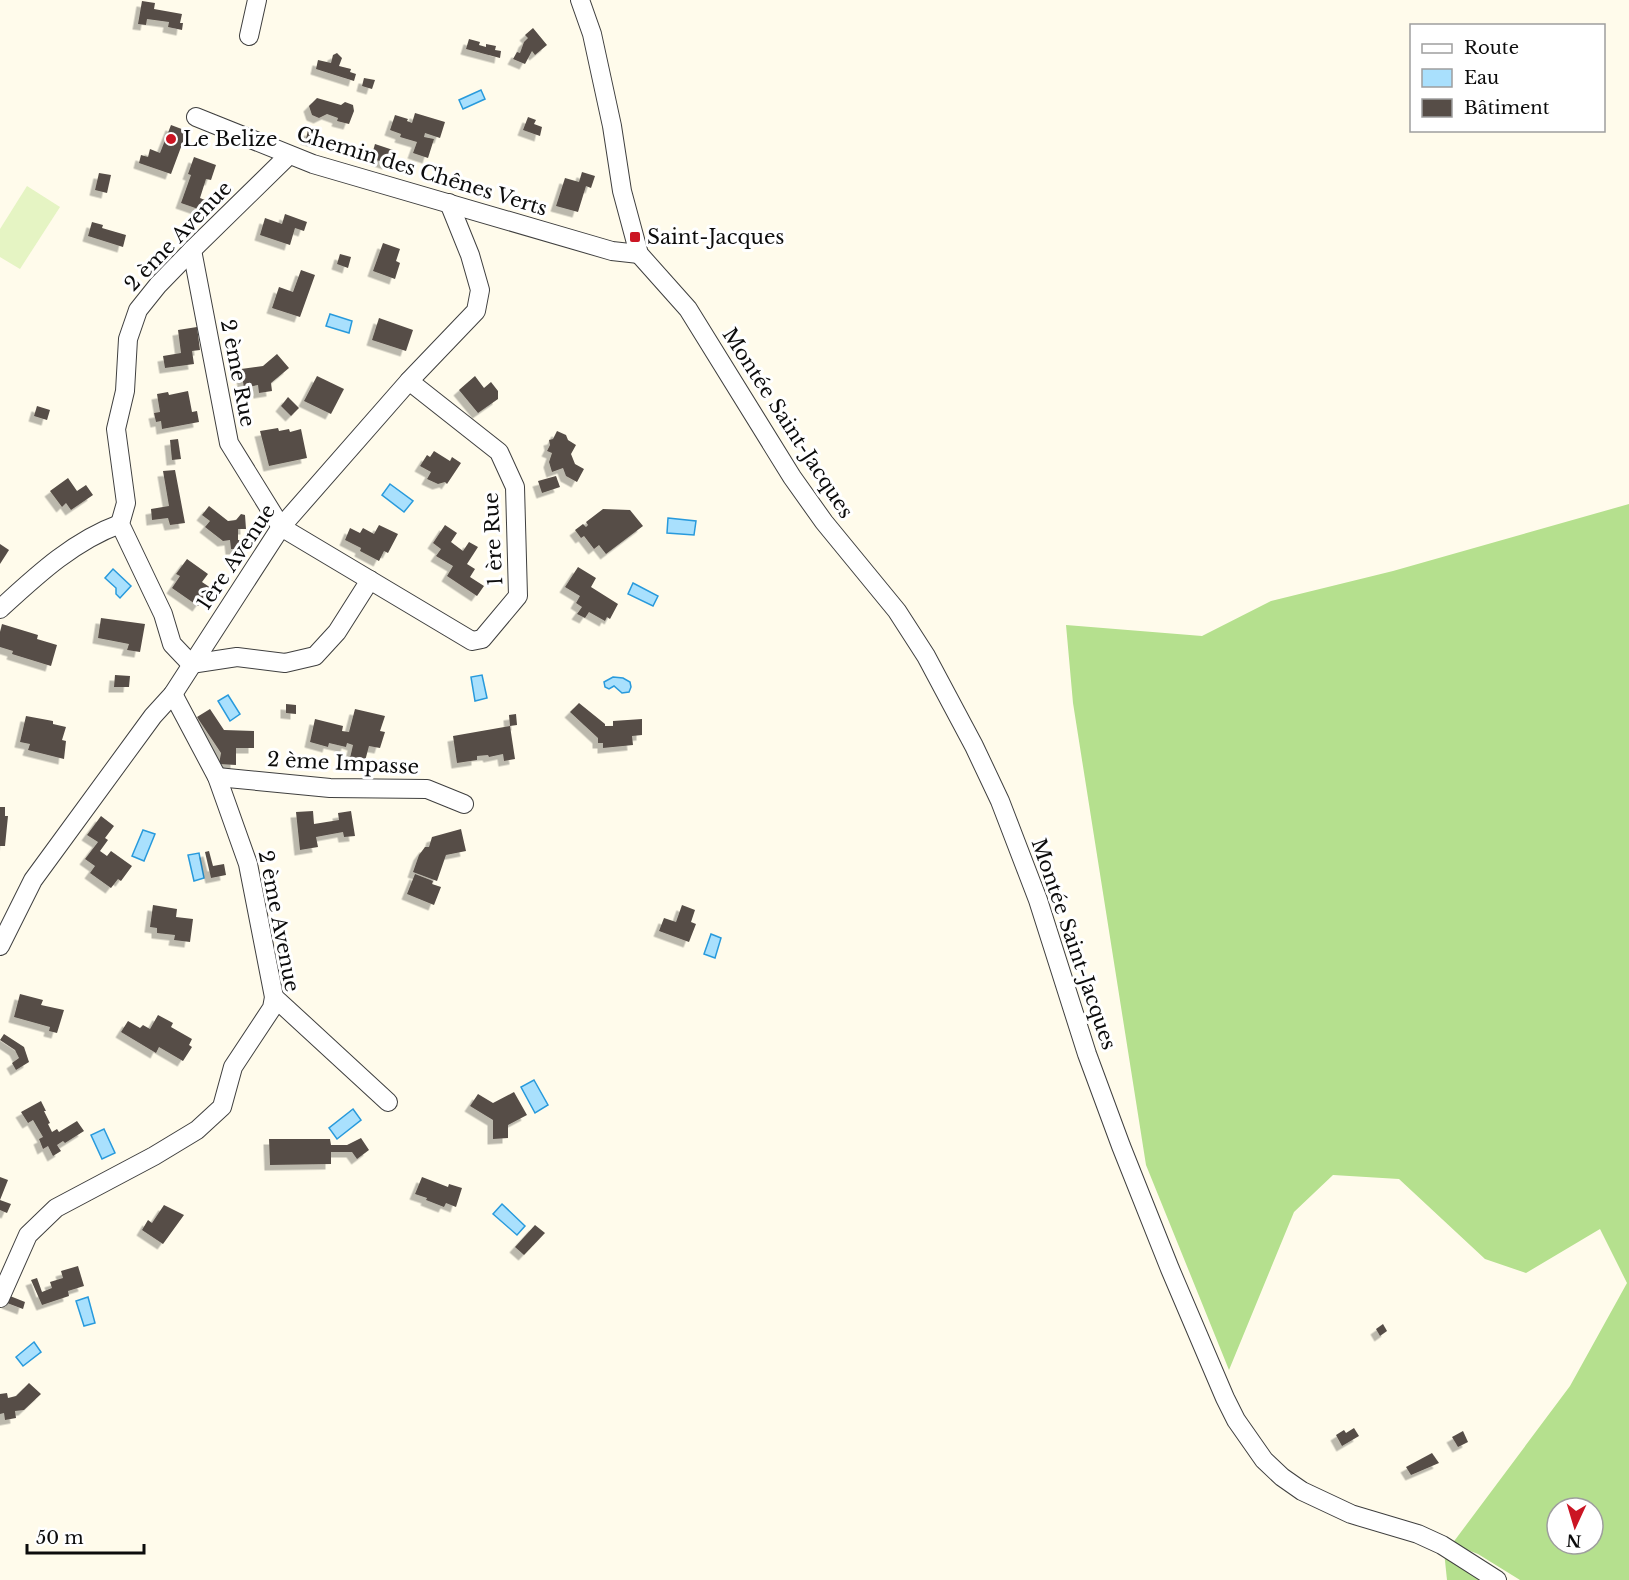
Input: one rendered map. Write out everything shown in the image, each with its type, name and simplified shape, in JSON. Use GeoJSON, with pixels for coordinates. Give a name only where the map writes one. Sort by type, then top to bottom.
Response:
{"type":"FeatureCollection","features":[{"type":"Feature","properties":{"kind":"street"},"geometry":{"type":"LineString","coordinates":[[249,36],[257,0]]}},
{"type":"Feature","properties":{"kind":"street"},"geometry":{"type":"LineString","coordinates":[[580,0],[592,34],[612,126],[622,191],[639,254]]}},
{"type":"Feature","properties":{"kind":"street","name":"Chemin des Chênes Verts"},"geometry":{"type":"LineString","coordinates":[[196,117],[312,164],[612,251],[639,254]]}},
{"type":"Feature","properties":{"kind":"street","name":"2 ème Avenue"},"geometry":{"type":"LineString","coordinates":[[120,524],[126,503],[116,429],[125,391],[128,339],[138,310],[158,285],[192,250],[289,155]]}},
{"type":"Feature","properties":{"kind":"street","name":"1ère Avenue"},"geometry":{"type":"LineString","coordinates":[[0,946],[33,880],[153,716],[173,694],[281,527],[409,381],[476,311],[480,290],[470,255],[449,204]]}},
{"type":"Feature","properties":{"kind":"street","name":"2 ème Rue"},"geometry":{"type":"LineString","coordinates":[[192,250],[229,443],[281,527]]}},
{"type":"Feature","properties":{"kind":"street","name":"Montée Saint-Jacques"},"geometry":{"type":"LineString","coordinates":[[639,254],[688,309],[792,477],[824,522],[897,611],[926,656],[974,746],[1000,801],[1038,900],[1087,1054],[1121,1146],[1225,1398],[1248,1440],[1282,1477],[1302,1491],[1350,1514],[1398,1528],[1442,1545],[1497,1580]]}},
{"type":"Feature","properties":{"kind":"street","name":"1 ère Rue"},"geometry":{"type":"LineString","coordinates":[[281,527],[472,641],[482,639],[518,596],[515,487],[499,452],[409,381]]}},
{"type":"Feature","properties":{"kind":"street"},"geometry":{"type":"LineString","coordinates":[[0,609],[76,546],[99,532],[120,524],[163,614],[172,644],[191,664],[237,657],[285,663],[315,656],[337,632],[370,580]]}},
{"type":"Feature","properties":{"kind":"street","name":"2 ème Avenue"},"geometry":{"type":"LineString","coordinates":[[0,1298],[28,1234],[56,1209],[197,1130],[222,1107],[233,1068],[272,1008],[274,997],[248,864],[217,777],[173,694]]}},
{"type":"Feature","properties":{"kind":"street","name":"2 ème Impasse"},"geometry":{"type":"LineString","coordinates":[[217,777],[330,788],[427,789],[464,804]]}},
{"type":"Feature","properties":{"kind":"street"},"geometry":{"type":"LineString","coordinates":[[274,997],[388,1102]]}},
{"type":"Feature","properties":{"kind":"green space"},"geometry":{"type":"Polygon","coordinates":[[[27,186],[60,207],[20,269],[0,257],[0,229],[27,186]]]}},
{"type":"Feature","properties":{"kind":"green space"},"geometry":{"type":"Polygon","coordinates":[[[1629,504],[1629,1580],[1520,1580],[1478,1554],[1452,1544],[1570,1386],[1627,1283],[1600,1229],[1526,1273],[1485,1259],[1399,1179],[1333,1175],[1294,1212],[1229,1370],[1146,1165],[1073,703],[1066,625],[1202,636],[1271,601],[1393,571],[1629,504]]]}},
{"type":"Feature","properties":{"kind":"green space"},"geometry":{"type":"Polygon","coordinates":[[[1444,1551],[1482,1580],[1447,1580],[1444,1551]]]}},
{"type":"Feature","properties":{"kind":"water"},"geometry":{"type":"Polygon","coordinates":[[[481,90],[485,99],[463,109],[459,100],[481,90]]]}},
{"type":"Feature","properties":{"kind":"water"},"geometry":{"type":"Polygon","coordinates":[[[330,314],[352,321],[349,333],[326,326],[330,314]]]}},
{"type":"Feature","properties":{"kind":"water"},"geometry":{"type":"Polygon","coordinates":[[[390,484],[413,501],[404,512],[382,495],[390,484]]]}},
{"type":"Feature","properties":{"kind":"water"},"geometry":{"type":"Polygon","coordinates":[[[668,518],[696,521],[694,535],[667,533],[668,518]]]}},
{"type":"Feature","properties":{"kind":"water"},"geometry":{"type":"Polygon","coordinates":[[[113,569],[131,586],[120,598],[116,594],[116,588],[105,578],[113,569]]]}},
{"type":"Feature","properties":{"kind":"water"},"geometry":{"type":"Polygon","coordinates":[[[633,583],[658,596],[653,606],[628,594],[633,583]]]}},
{"type":"Feature","properties":{"kind":"water"},"geometry":{"type":"Polygon","coordinates":[[[482,675],[487,698],[475,701],[471,677],[482,675]]]}},
{"type":"Feature","properties":{"kind":"water"},"geometry":{"type":"Polygon","coordinates":[[[613,677],[623,678],[630,682],[629,692],[622,693],[614,686],[609,689],[605,687],[604,682],[613,677]]]}},
{"type":"Feature","properties":{"kind":"water"},"geometry":{"type":"Polygon","coordinates":[[[228,695],[240,714],[230,721],[218,701],[228,695]]]}},
{"type":"Feature","properties":{"kind":"water"},"geometry":{"type":"Polygon","coordinates":[[[143,830],[155,834],[144,861],[132,856],[143,830]]]}},
{"type":"Feature","properties":{"kind":"water"},"geometry":{"type":"Polygon","coordinates":[[[199,853],[204,878],[194,881],[188,855],[199,853]]]}},
{"type":"Feature","properties":{"kind":"water"},"geometry":{"type":"Polygon","coordinates":[[[711,934],[721,938],[715,958],[704,954],[711,934]]]}},
{"type":"Feature","properties":{"kind":"water"},"geometry":{"type":"Polygon","coordinates":[[[534,1080],[548,1105],[535,1113],[521,1087],[534,1080]]]}},
{"type":"Feature","properties":{"kind":"water"},"geometry":{"type":"Polygon","coordinates":[[[353,1109],[361,1120],[337,1139],[329,1128],[353,1109]]]}},
{"type":"Feature","properties":{"kind":"water"},"geometry":{"type":"Polygon","coordinates":[[[104,1129],[115,1153],[102,1159],[91,1135],[104,1129]]]}},
{"type":"Feature","properties":{"kind":"water"},"geometry":{"type":"Polygon","coordinates":[[[502,1204],[525,1226],[517,1235],[493,1214],[502,1204]]]}},
{"type":"Feature","properties":{"kind":"water"},"geometry":{"type":"Polygon","coordinates":[[[88,1297],[95,1323],[84,1326],[76,1301],[88,1297]]]}},
{"type":"Feature","properties":{"kind":"water"},"geometry":{"type":"Polygon","coordinates":[[[34,1342],[41,1352],[23,1366],[16,1357],[34,1342]]]}},
{"type":"Feature","properties":{"kind":"building"},"geometry":{"type":"Polygon","coordinates":[[[142,1],[155,3],[154,9],[182,14],[180,23],[183,23],[182,30],[168,27],[169,22],[147,19],[146,25],[138,24],[142,1]]]}},
{"type":"Feature","properties":{"kind":"building"},"geometry":{"type":"Polygon","coordinates":[[[533,28],[547,45],[535,55],[532,51],[525,64],[513,59],[517,52],[520,53],[528,38],[525,35],[533,28]]]}},
{"type":"Feature","properties":{"kind":"building"},"geometry":{"type":"Polygon","coordinates":[[[469,39],[480,42],[479,45],[486,47],[486,44],[496,46],[495,50],[501,51],[500,58],[466,49],[469,39]]]}},
{"type":"Feature","properties":{"kind":"building"},"geometry":{"type":"Polygon","coordinates":[[[337,53],[342,58],[339,66],[351,69],[350,72],[356,74],[354,81],[316,69],[318,60],[331,63],[333,55],[337,53]]]}},
{"type":"Feature","properties":{"kind":"building"},"geometry":{"type":"Polygon","coordinates":[[[364,78],[375,80],[372,89],[362,86],[364,78]]]}},
{"type":"Feature","properties":{"kind":"building"},"geometry":{"type":"Polygon","coordinates":[[[317,98],[341,105],[345,102],[353,105],[354,111],[349,124],[337,121],[338,118],[327,114],[319,118],[312,115],[309,106],[317,98]]]}},
{"type":"Feature","properties":{"kind":"building"},"geometry":{"type":"Polygon","coordinates":[[[415,113],[445,122],[440,138],[425,133],[424,137],[434,139],[428,158],[413,153],[417,142],[400,137],[401,134],[390,130],[395,115],[408,119],[407,121],[412,123],[415,113]]]}},
{"type":"Feature","properties":{"kind":"building"},"geometry":{"type":"Polygon","coordinates":[[[528,117],[536,120],[534,124],[542,127],[540,136],[523,130],[528,117]]]}},
{"type":"Feature","properties":{"kind":"building"},"geometry":{"type":"Polygon","coordinates":[[[171,125],[187,131],[171,174],[139,163],[141,155],[148,157],[150,149],[160,153],[171,125]]]}},
{"type":"Feature","properties":{"kind":"building"},"geometry":{"type":"Polygon","coordinates":[[[308,130],[320,132],[318,142],[306,139],[308,130]]]}},
{"type":"Feature","properties":{"kind":"building"},"geometry":{"type":"Polygon","coordinates":[[[375,144],[393,150],[388,164],[371,158],[375,144]]]}},
{"type":"Feature","properties":{"kind":"building"},"geometry":{"type":"Polygon","coordinates":[[[194,157],[216,165],[211,180],[206,179],[200,198],[205,200],[201,210],[181,203],[191,175],[188,174],[194,157]]]}},
{"type":"Feature","properties":{"kind":"building"},"geometry":{"type":"Polygon","coordinates":[[[582,172],[595,176],[591,188],[586,186],[578,212],[556,206],[565,178],[579,182],[582,172]]]}},
{"type":"Feature","properties":{"kind":"building"},"geometry":{"type":"Polygon","coordinates":[[[99,173],[111,175],[107,193],[95,190],[99,173]]]}},
{"type":"Feature","properties":{"kind":"building"},"geometry":{"type":"Polygon","coordinates":[[[285,214],[307,222],[304,231],[295,228],[290,245],[260,235],[265,218],[282,224],[285,214]]]}},
{"type":"Feature","properties":{"kind":"building"},"geometry":{"type":"Polygon","coordinates":[[[92,222],[103,225],[102,228],[126,235],[123,247],[88,236],[92,222]]]}},
{"type":"Feature","properties":{"kind":"building"},"geometry":{"type":"Polygon","coordinates":[[[383,243],[400,249],[396,261],[400,263],[395,279],[373,271],[383,243]]]}},
{"type":"Feature","properties":{"kind":"building"},"geometry":{"type":"Polygon","coordinates":[[[340,254],[351,257],[348,268],[337,264],[340,254]]]}},
{"type":"Feature","properties":{"kind":"building"},"geometry":{"type":"Polygon","coordinates":[[[301,270],[315,275],[300,317],[272,308],[279,287],[293,292],[301,270]]]}},
{"type":"Feature","properties":{"kind":"building"},"geometry":{"type":"Polygon","coordinates":[[[379,318],[413,330],[406,351],[372,340],[379,318]]]}},
{"type":"Feature","properties":{"kind":"building"},"geometry":{"type":"Polygon","coordinates":[[[197,327],[200,350],[192,351],[194,364],[165,368],[163,356],[181,353],[178,330],[197,327]]]}},
{"type":"Feature","properties":{"kind":"building"},"geometry":{"type":"Polygon","coordinates":[[[277,354],[289,368],[271,383],[272,391],[259,393],[258,385],[244,388],[241,369],[263,366],[277,354]]]}},
{"type":"Feature","properties":{"kind":"building"},"geometry":{"type":"Polygon","coordinates":[[[317,376],[344,389],[331,414],[304,401],[317,376]]]}},
{"type":"Feature","properties":{"kind":"building"},"geometry":{"type":"Polygon","coordinates":[[[475,376],[484,388],[491,382],[498,391],[498,399],[478,413],[459,390],[475,376]]]}},
{"type":"Feature","properties":{"kind":"building"},"geometry":{"type":"Polygon","coordinates":[[[188,391],[192,412],[197,411],[199,422],[162,429],[161,421],[156,422],[154,413],[160,412],[157,394],[168,392],[169,395],[188,391]]]}},
{"type":"Feature","properties":{"kind":"building"},"geometry":{"type":"Polygon","coordinates":[[[288,397],[299,408],[291,416],[281,406],[288,397]]]}},
{"type":"Feature","properties":{"kind":"building"},"geometry":{"type":"Polygon","coordinates":[[[37,406],[50,410],[47,420],[34,416],[37,406]]]}},
{"type":"Feature","properties":{"kind":"building"},"geometry":{"type":"Polygon","coordinates":[[[278,428],[279,431],[289,429],[290,432],[301,429],[307,458],[269,466],[260,431],[278,428]]]}},
{"type":"Feature","properties":{"kind":"building"},"geometry":{"type":"Polygon","coordinates":[[[557,431],[566,435],[568,440],[576,445],[571,454],[575,464],[584,469],[577,482],[566,476],[563,468],[552,472],[549,462],[552,453],[547,451],[550,445],[549,440],[553,439],[557,431]]]}},
{"type":"Feature","properties":{"kind":"building"},"geometry":{"type":"Polygon","coordinates":[[[178,439],[181,459],[172,460],[170,440],[178,439]]]}},
{"type":"Feature","properties":{"kind":"building"},"geometry":{"type":"Polygon","coordinates":[[[434,451],[450,461],[452,457],[461,463],[447,484],[445,482],[438,484],[427,479],[431,472],[420,466],[427,455],[430,457],[434,451]]]}},
{"type":"Feature","properties":{"kind":"building"},"geometry":{"type":"Polygon","coordinates":[[[175,470],[185,523],[170,525],[168,518],[152,520],[151,509],[169,506],[163,471],[175,470]]]}},
{"type":"Feature","properties":{"kind":"building"},"geometry":{"type":"Polygon","coordinates":[[[556,476],[560,487],[542,493],[538,481],[556,476]]]}},
{"type":"Feature","properties":{"kind":"building"},"geometry":{"type":"Polygon","coordinates":[[[68,478],[77,491],[86,485],[93,495],[71,510],[66,503],[62,507],[50,491],[68,478]]]}},
{"type":"Feature","properties":{"kind":"building"},"geometry":{"type":"Polygon","coordinates":[[[209,506],[228,521],[236,520],[241,514],[245,515],[246,529],[238,529],[238,540],[242,540],[242,549],[231,549],[230,540],[223,541],[205,527],[210,521],[202,515],[209,506]]]}},
{"type":"Feature","properties":{"kind":"building"},"geometry":{"type":"Polygon","coordinates":[[[603,509],[630,510],[643,526],[606,554],[599,545],[594,549],[584,536],[581,538],[575,530],[583,524],[586,527],[588,525],[586,522],[603,509]]]}},
{"type":"Feature","properties":{"kind":"building"},"geometry":{"type":"Polygon","coordinates":[[[379,525],[398,534],[388,553],[384,551],[379,561],[345,540],[350,528],[360,533],[363,528],[374,534],[379,525]]]}},
{"type":"Feature","properties":{"kind":"building"},"geometry":{"type":"Polygon","coordinates":[[[445,525],[457,533],[451,542],[463,551],[469,542],[478,547],[467,564],[475,569],[470,577],[484,586],[477,596],[447,576],[453,566],[436,556],[441,549],[433,543],[445,525]]]}},
{"type":"Feature","properties":{"kind":"building"},"geometry":{"type":"Polygon","coordinates":[[[0,544],[9,550],[0,564],[0,544]]]}},
{"type":"Feature","properties":{"kind":"building"},"geometry":{"type":"Polygon","coordinates":[[[187,559],[208,574],[202,582],[211,588],[198,606],[172,588],[180,576],[176,574],[187,559]]]}},
{"type":"Feature","properties":{"kind":"building"},"geometry":{"type":"Polygon","coordinates":[[[578,567],[596,578],[591,587],[618,604],[610,619],[607,617],[605,621],[589,612],[585,618],[577,614],[582,607],[576,603],[580,596],[565,587],[578,567]]]}},
{"type":"Feature","properties":{"kind":"building"},"geometry":{"type":"Polygon","coordinates":[[[101,618],[145,624],[140,652],[127,650],[129,644],[98,638],[101,618]]]}},
{"type":"Feature","properties":{"kind":"building"},"geometry":{"type":"Polygon","coordinates":[[[2,624],[38,635],[37,639],[57,645],[51,666],[12,654],[13,651],[0,647],[2,624]]]}},
{"type":"Feature","properties":{"kind":"building"},"geometry":{"type":"Polygon","coordinates":[[[115,675],[130,676],[129,687],[114,687],[115,675]]]}},
{"type":"Feature","properties":{"kind":"building"},"geometry":{"type":"Polygon","coordinates":[[[579,703],[605,726],[613,726],[613,721],[642,719],[642,735],[632,736],[633,745],[603,748],[603,743],[598,743],[598,738],[570,712],[579,703]]]}},
{"type":"Feature","properties":{"kind":"building"},"geometry":{"type":"Polygon","coordinates":[[[286,704],[296,705],[296,714],[286,713],[286,704]]]}},
{"type":"Feature","properties":{"kind":"building"},"geometry":{"type":"Polygon","coordinates":[[[210,709],[224,730],[254,731],[254,748],[236,748],[236,765],[219,764],[221,753],[197,717],[210,709]]]}},
{"type":"Feature","properties":{"kind":"building"},"geometry":{"type":"Polygon","coordinates":[[[355,709],[385,716],[380,731],[385,732],[380,748],[369,746],[365,761],[350,758],[353,745],[347,743],[346,747],[329,743],[328,747],[310,742],[315,719],[343,726],[342,731],[349,732],[355,709]]]}},
{"type":"Feature","properties":{"kind":"building"},"geometry":{"type":"Polygon","coordinates":[[[516,714],[517,725],[510,726],[509,715],[516,714]]]}},
{"type":"Feature","properties":{"kind":"building"},"geometry":{"type":"Polygon","coordinates":[[[26,716],[53,721],[53,724],[66,727],[62,740],[66,741],[64,759],[28,750],[30,744],[20,742],[26,716]]]}},
{"type":"Feature","properties":{"kind":"building"},"geometry":{"type":"Polygon","coordinates":[[[510,726],[515,759],[504,761],[503,754],[489,757],[488,755],[477,756],[477,760],[457,763],[453,736],[510,726]]]}},
{"type":"Feature","properties":{"kind":"building"},"geometry":{"type":"Polygon","coordinates":[[[0,807],[5,807],[5,816],[8,816],[5,846],[0,846],[0,807]]]}},
{"type":"Feature","properties":{"kind":"building"},"geometry":{"type":"Polygon","coordinates":[[[313,811],[314,824],[339,820],[338,813],[351,811],[355,836],[344,837],[343,832],[316,837],[318,847],[300,850],[296,812],[313,811]]]}},
{"type":"Feature","properties":{"kind":"building"},"geometry":{"type":"Polygon","coordinates":[[[101,816],[114,826],[105,838],[108,840],[100,851],[107,856],[111,851],[132,866],[121,881],[118,879],[111,888],[90,873],[95,866],[85,859],[98,842],[87,835],[101,816]]]}},
{"type":"Feature","properties":{"kind":"building"},"geometry":{"type":"Polygon","coordinates":[[[461,829],[466,851],[446,855],[437,881],[413,872],[419,855],[425,847],[429,847],[432,837],[461,829]]]}},
{"type":"Feature","properties":{"kind":"building"},"geometry":{"type":"Polygon","coordinates":[[[209,851],[213,866],[224,864],[226,875],[211,878],[205,852],[209,851]]]}},
{"type":"Feature","properties":{"kind":"building"},"geometry":{"type":"Polygon","coordinates":[[[415,874],[441,887],[434,905],[407,894],[415,874]]]}},
{"type":"Feature","properties":{"kind":"building"},"geometry":{"type":"Polygon","coordinates":[[[153,905],[177,909],[176,917],[193,919],[190,942],[174,940],[175,935],[157,933],[157,928],[150,927],[153,905]]]}},
{"type":"Feature","properties":{"kind":"building"},"geometry":{"type":"Polygon","coordinates":[[[682,905],[695,910],[691,922],[696,924],[689,942],[659,931],[664,918],[676,922],[682,905]]]}},
{"type":"Feature","properties":{"kind":"building"},"geometry":{"type":"Polygon","coordinates":[[[20,994],[43,1000],[41,1005],[64,1010],[57,1033],[49,1031],[50,1027],[14,1017],[20,994]]]}},
{"type":"Feature","properties":{"kind":"building"},"geometry":{"type":"Polygon","coordinates":[[[158,1015],[173,1023],[171,1027],[192,1039],[189,1045],[192,1047],[183,1061],[159,1047],[156,1053],[121,1032],[128,1021],[140,1028],[143,1025],[150,1029],[158,1015]]]}},
{"type":"Feature","properties":{"kind":"building"},"geometry":{"type":"Polygon","coordinates":[[[4,1034],[24,1047],[29,1062],[16,1070],[12,1063],[19,1058],[15,1050],[0,1040],[4,1034]]]}},
{"type":"Feature","properties":{"kind":"building"},"geometry":{"type":"Polygon","coordinates":[[[514,1092],[527,1115],[508,1125],[508,1138],[493,1139],[493,1120],[470,1106],[478,1094],[493,1103],[514,1092]]]}},
{"type":"Feature","properties":{"kind":"building"},"geometry":{"type":"Polygon","coordinates":[[[41,1101],[52,1132],[57,1129],[59,1132],[77,1121],[84,1131],[65,1143],[63,1141],[57,1145],[61,1151],[53,1156],[48,1146],[43,1149],[39,1139],[43,1137],[33,1120],[28,1123],[21,1112],[41,1101]]]}},
{"type":"Feature","properties":{"kind":"building"},"geometry":{"type":"Polygon","coordinates":[[[361,1138],[369,1150],[357,1159],[352,1152],[331,1152],[331,1164],[270,1165],[269,1139],[330,1139],[331,1145],[347,1145],[361,1138]]]}},
{"type":"Feature","properties":{"kind":"building"},"geometry":{"type":"Polygon","coordinates":[[[0,1177],[8,1180],[0,1200],[0,1177]]]}},
{"type":"Feature","properties":{"kind":"building"},"geometry":{"type":"Polygon","coordinates":[[[422,1177],[448,1187],[449,1184],[462,1188],[456,1207],[446,1203],[444,1207],[415,1194],[422,1177]]]}},
{"type":"Feature","properties":{"kind":"building"},"geometry":{"type":"Polygon","coordinates":[[[0,1200],[11,1204],[7,1213],[0,1210],[0,1200]]]}},
{"type":"Feature","properties":{"kind":"building"},"geometry":{"type":"Polygon","coordinates":[[[164,1205],[184,1215],[163,1244],[142,1230],[148,1220],[152,1223],[164,1205]]]}},
{"type":"Feature","properties":{"kind":"building"},"geometry":{"type":"Polygon","coordinates":[[[535,1225],[545,1233],[524,1255],[515,1247],[535,1225]]]}},
{"type":"Feature","properties":{"kind":"building"},"geometry":{"type":"Polygon","coordinates":[[[78,1266],[84,1286],[68,1291],[69,1296],[42,1305],[31,1280],[37,1278],[42,1292],[52,1288],[50,1282],[63,1278],[61,1271],[78,1266]]]}},
{"type":"Feature","properties":{"kind":"building"},"geometry":{"type":"Polygon","coordinates":[[[10,1296],[25,1302],[23,1309],[7,1303],[10,1296]]]}},
{"type":"Feature","properties":{"kind":"building"},"geometry":{"type":"Polygon","coordinates":[[[1383,1324],[1387,1331],[1380,1336],[1376,1329],[1383,1324]]]}},
{"type":"Feature","properties":{"kind":"building"},"geometry":{"type":"Polygon","coordinates":[[[29,1383],[41,1394],[24,1410],[15,1411],[16,1418],[5,1420],[4,1413],[0,1414],[0,1394],[7,1393],[8,1398],[16,1396],[29,1383]]]}},
{"type":"Feature","properties":{"kind":"building"},"geometry":{"type":"Polygon","coordinates":[[[1354,1428],[1359,1436],[1342,1446],[1336,1435],[1354,1428]]]}},
{"type":"Feature","properties":{"kind":"building"},"geometry":{"type":"Polygon","coordinates":[[[1463,1431],[1468,1442],[1458,1447],[1452,1437],[1463,1431]]]}},
{"type":"Feature","properties":{"kind":"building"},"geometry":{"type":"Polygon","coordinates":[[[1432,1453],[1439,1463],[1411,1475],[1406,1467],[1432,1453]]]}},
{"type":"Feature","properties":{"kind":"place","name":"Le Belize"},"geometry":{"type":"Point","coordinates":[171,139]}},
{"type":"Feature","properties":{"kind":"place","name":"Saint-Jacques"},"geometry":{"type":"Point","coordinates":[635,237]}}]}
